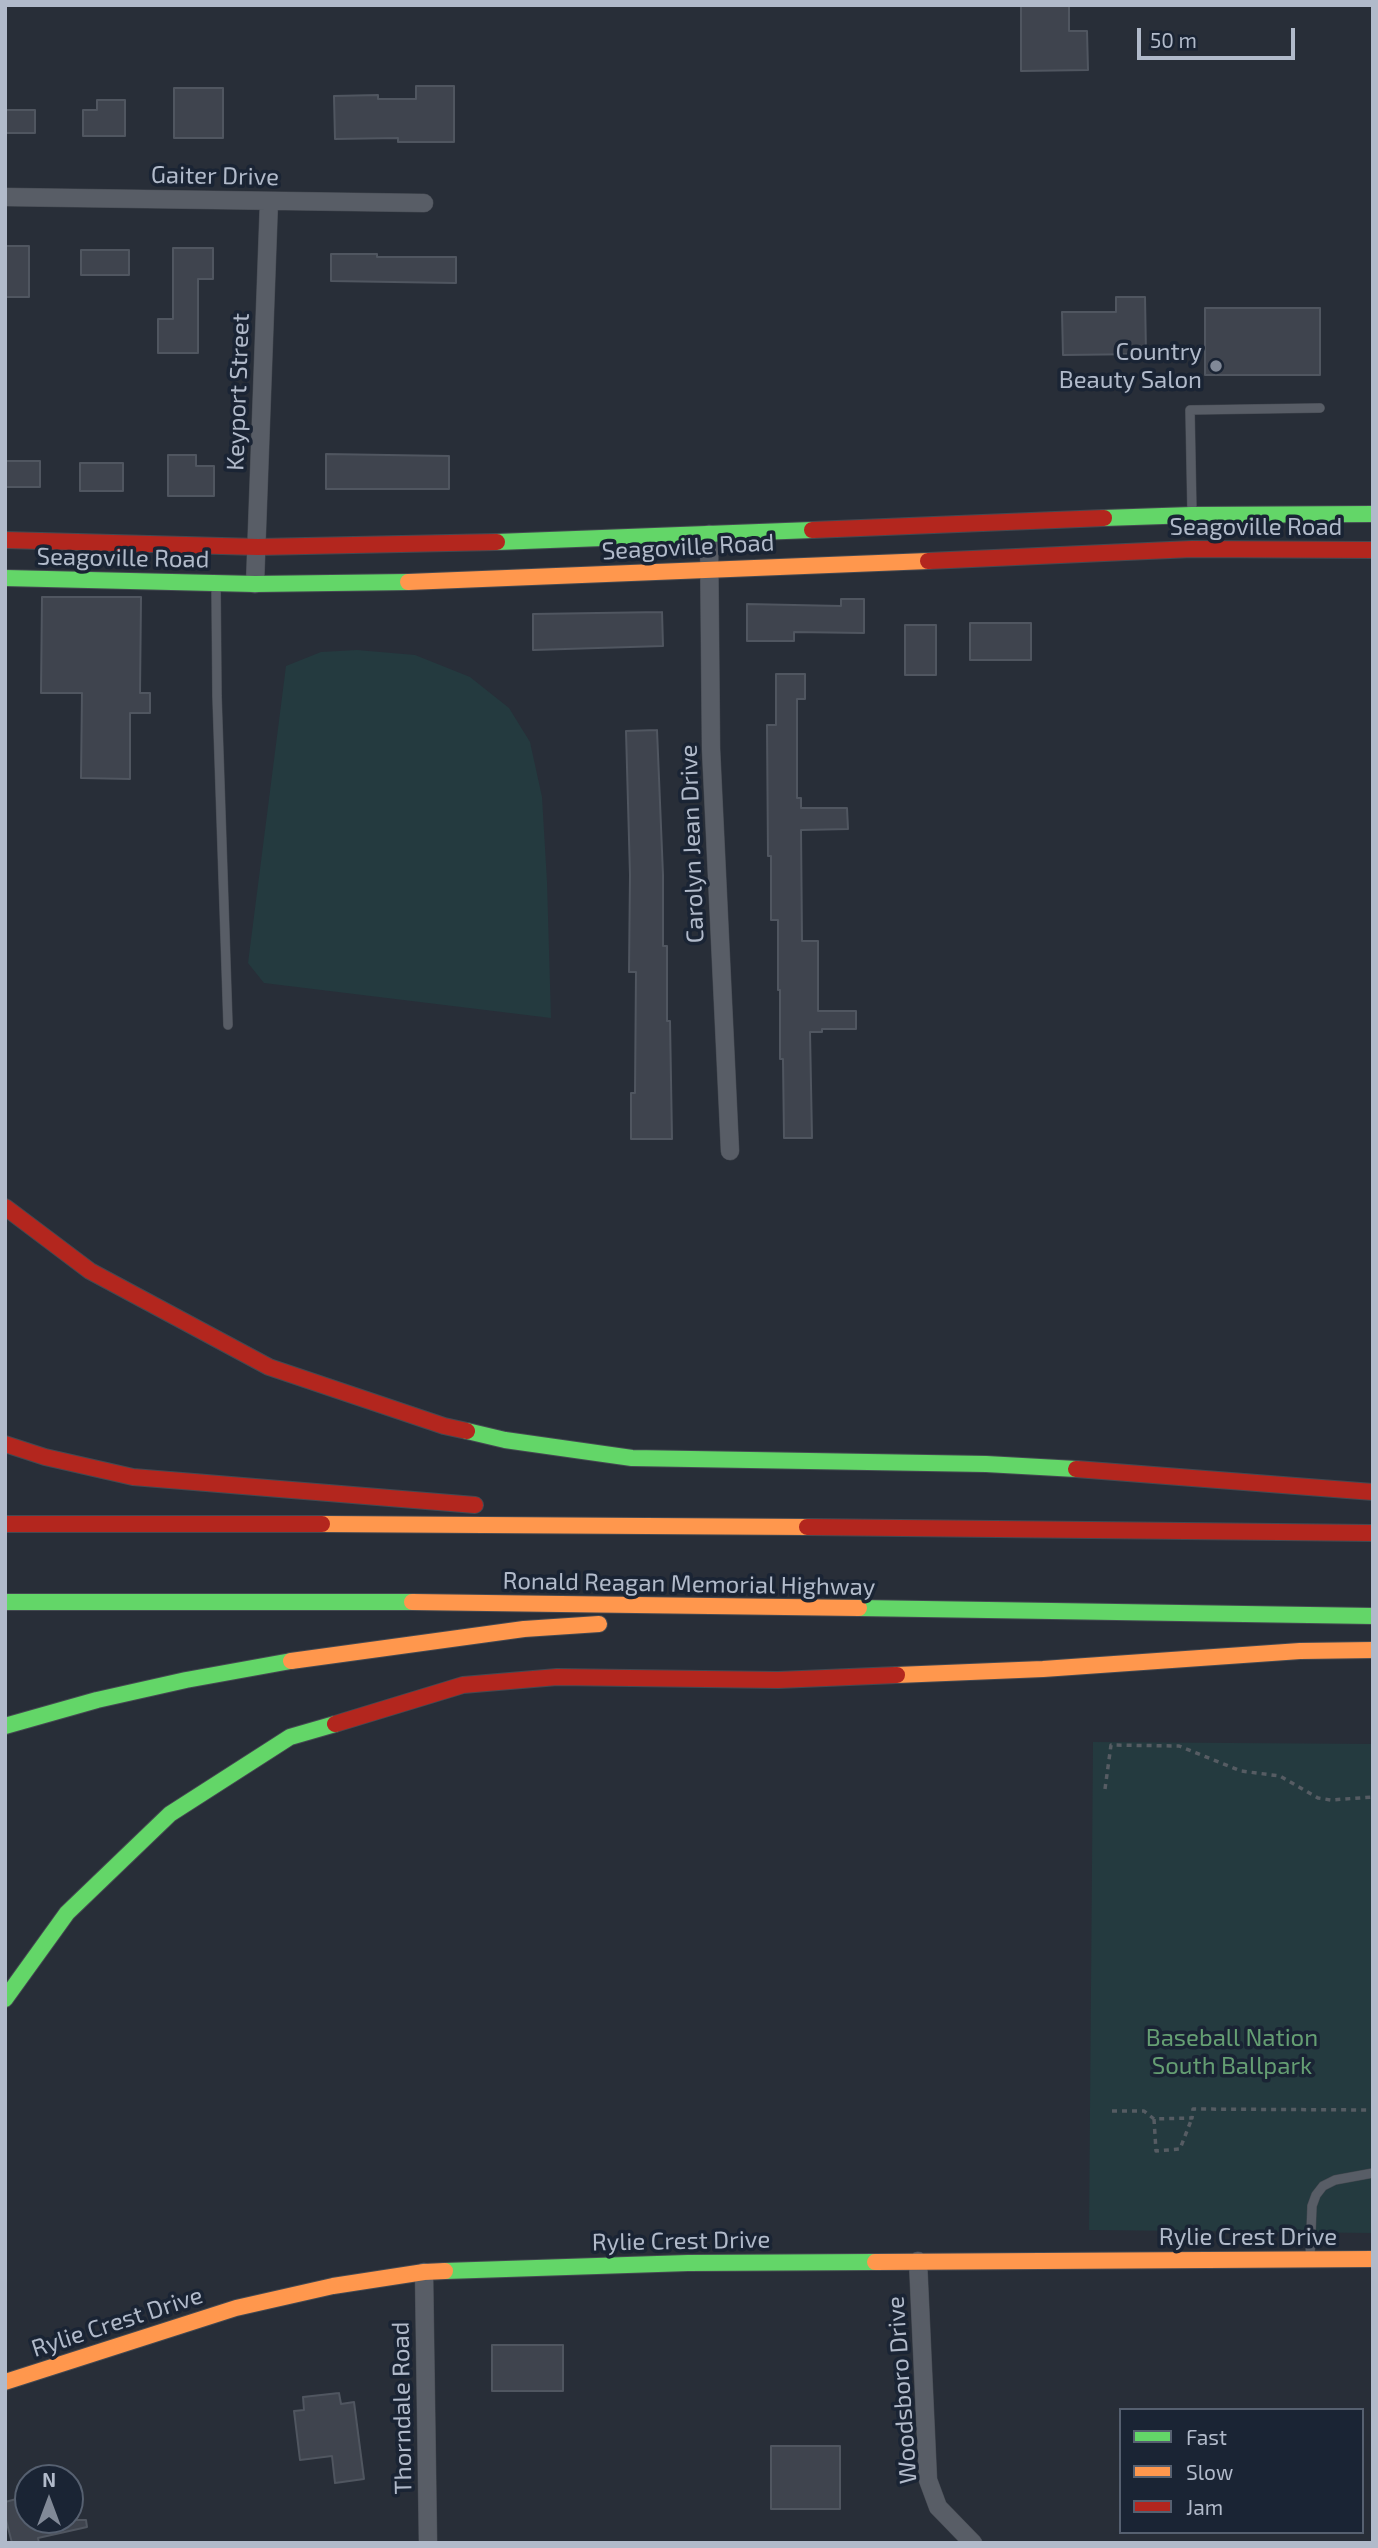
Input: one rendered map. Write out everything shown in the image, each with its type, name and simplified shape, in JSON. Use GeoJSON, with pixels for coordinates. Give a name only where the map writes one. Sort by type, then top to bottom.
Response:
{"type":"FeatureCollection","features":[{"type":"Feature","properties":{"kind":"main road","name":"Seagoville Road"},"geometry":{"type":"LineString","coordinates":[[5,540],[52,560],[216,583],[458,582],[711,569],[1192,532],[1373,514]]}},
{"type":"Feature","properties":{"kind":"main road","name":"Seagoville Road"},"geometry":{"type":"LineString","coordinates":[[5,578],[52,560],[258,547],[457,544],[709,534],[1192,532],[1373,550]]}},
{"type":"Feature","properties":{"kind":"main road"},"geometry":{"type":"LineString","coordinates":[[5,1207],[90,1270],[269,1367],[444,1426],[505,1440],[632,1458],[986,1464],[1131,1472],[1373,1492]]}},
{"type":"Feature","properties":{"kind":"main road"},"geometry":{"type":"LineString","coordinates":[[5,1444],[45,1458],[133,1477],[495,1506]]}},
{"type":"Feature","properties":{"kind":"main road"},"geometry":{"type":"LineString","coordinates":[[549,1510],[872,1529]]}},
{"type":"Feature","properties":{"kind":"main road"},"geometry":{"type":"LineString","coordinates":[[5,1524],[204,1522],[1373,1533]]}},
{"type":"Feature","properties":{"kind":"main road","name":"Ronald Reagan Memorial Highway"},"geometry":{"type":"LineString","coordinates":[[5,1602],[418,1602],[1373,1616]]}},
{"type":"Feature","properties":{"kind":"main road"},"geometry":{"type":"LineString","coordinates":[[670,1622],[1082,1611]]}},
{"type":"Feature","properties":{"kind":"main road"},"geometry":{"type":"LineString","coordinates":[[5,1726],[186,1679],[327,1654],[524,1629],[615,1624]]}},
{"type":"Feature","properties":{"kind":"main road"},"geometry":{"type":"LineString","coordinates":[[5,1999],[67,1913],[170,1814],[290,1737],[463,1685],[557,1677],[848,1677],[1043,1669],[1300,1651],[1373,1650]]}},
{"type":"Feature","properties":{"kind":"main road","name":"Rylie Crest Drive"},"geometry":{"type":"LineString","coordinates":[[5,2382],[236,2308],[333,2286],[424,2272],[688,2263],[1373,2259]]}},
{"type":"Feature","properties":{"kind":"street","name":"Gaiter Drive"},"geometry":{"type":"LineString","coordinates":[[5,197],[424,203]]}},
{"type":"Feature","properties":{"kind":"street","name":"Keyport Street"},"geometry":{"type":"LineString","coordinates":[[255,584],[269,201]]}},
{"type":"Feature","properties":{"kind":"street","name":"Carolyn Jean Drive"},"geometry":{"type":"LineString","coordinates":[[709,534],[711,749],[730,1151]]}},
{"type":"Feature","properties":{"kind":"street","name":"Woodsboro Drive"},"geometry":{"type":"LineString","coordinates":[[918,2261],[928,2480],[938,2507],[973,2543]]}},
{"type":"Feature","properties":{"kind":"street","name":"Thorndale Road"},"geometry":{"type":"LineString","coordinates":[[424,2272],[428,2543]]}},
{"type":"Feature","properties":{"kind":"lane"},"geometry":{"type":"LineString","coordinates":[[1192,532],[1190,410],[1320,408]]}},
{"type":"Feature","properties":{"kind":"lane"},"geometry":{"type":"LineString","coordinates":[[216,583],[217,710],[228,1025]]}},
{"type":"Feature","properties":{"kind":"lane"},"geometry":{"type":"LineString","coordinates":[[1310,2259],[1312,2206],[1316,2195],[1323,2186],[1335,2180],[1373,2173]]}},
{"type":"Feature","properties":{"kind":"path"},"geometry":{"type":"LineString","coordinates":[[1105,1789],[1111,1745],[1179,1746],[1241,1772],[1280,1776],[1318,1798],[1331,1800],[1373,1797]]}},
{"type":"Feature","properties":{"kind":"path"},"geometry":{"type":"LineString","coordinates":[[1154,2119],[1156,2151],[1180,2149],[1193,2109],[1373,2109]]}},
{"type":"Feature","properties":{"kind":"path"},"geometry":{"type":"LineString","coordinates":[[1112,2111],[1144,2111],[1154,2119],[1192,2118]]}},
{"type":"Feature","properties":{"kind":"green space"},"geometry":{"type":"Polygon","coordinates":[[[357,650],[415,655],[470,677],[509,708],[530,742],[542,797],[551,1018],[264,983],[248,963],[286,666],[321,652],[357,650]]]}},
{"type":"Feature","properties":{"kind":"green space","name":"Baseball Nation South Ballpark"},"geometry":{"type":"Polygon","coordinates":[[[1093,1742],[1373,1744],[1373,2233],[1089,2230],[1093,1742]]]}},
{"type":"Feature","properties":{"kind":"building"},"geometry":{"type":"Polygon","coordinates":[[[1021,5],[1069,5],[1069,31],[1087,31],[1088,70],[1021,71],[1021,5]]]}},
{"type":"Feature","properties":{"kind":"building"},"geometry":{"type":"Polygon","coordinates":[[[416,86],[454,86],[454,142],[398,142],[398,138],[335,139],[334,96],[378,95],[378,99],[416,99],[416,86]]]}},
{"type":"Feature","properties":{"kind":"building"},"geometry":{"type":"Polygon","coordinates":[[[174,88],[223,88],[223,138],[174,138],[174,88]]]}},
{"type":"Feature","properties":{"kind":"building"},"geometry":{"type":"Polygon","coordinates":[[[97,100],[125,100],[125,136],[83,136],[83,110],[97,110],[97,100]]]}},
{"type":"Feature","properties":{"kind":"building"},"geometry":{"type":"Polygon","coordinates":[[[5,110],[35,110],[35,133],[5,133],[5,110]]]}},
{"type":"Feature","properties":{"kind":"building"},"geometry":{"type":"Polygon","coordinates":[[[5,246],[29,246],[29,297],[5,297],[5,246]]]}},
{"type":"Feature","properties":{"kind":"building"},"geometry":{"type":"Polygon","coordinates":[[[173,248],[213,248],[213,279],[198,279],[198,353],[158,353],[158,319],[173,319],[173,248]]]}},
{"type":"Feature","properties":{"kind":"building"},"geometry":{"type":"Polygon","coordinates":[[[81,250],[129,250],[129,275],[81,275],[81,250]]]}},
{"type":"Feature","properties":{"kind":"building"},"geometry":{"type":"Polygon","coordinates":[[[331,254],[456,257],[456,283],[331,281],[331,254]]]}},
{"type":"Feature","properties":{"kind":"building"},"geometry":{"type":"Polygon","coordinates":[[[1116,297],[1145,297],[1146,354],[1063,355],[1062,312],[1116,312],[1116,297]]]}},
{"type":"Feature","properties":{"kind":"building"},"geometry":{"type":"Polygon","coordinates":[[[1205,308],[1320,308],[1320,375],[1205,375],[1205,308]]]}},
{"type":"Feature","properties":{"kind":"building"},"geometry":{"type":"Polygon","coordinates":[[[326,454],[449,456],[449,489],[326,489],[326,454]]]}},
{"type":"Feature","properties":{"kind":"building"},"geometry":{"type":"Polygon","coordinates":[[[168,455],[196,455],[196,466],[214,466],[214,496],[168,496],[168,455]]]}},
{"type":"Feature","properties":{"kind":"building"},"geometry":{"type":"Polygon","coordinates":[[[5,461],[40,461],[40,487],[5,487],[5,461]]]}},
{"type":"Feature","properties":{"kind":"building"},"geometry":{"type":"Polygon","coordinates":[[[80,463],[123,463],[123,491],[80,491],[80,463]]]}},
{"type":"Feature","properties":{"kind":"building"},"geometry":{"type":"Polygon","coordinates":[[[42,597],[141,597],[140,693],[150,693],[150,713],[130,713],[130,779],[81,778],[82,693],[41,693],[42,597]]]}},
{"type":"Feature","properties":{"kind":"building"},"geometry":{"type":"Polygon","coordinates":[[[841,599],[864,599],[864,633],[794,632],[794,641],[747,641],[747,604],[841,606],[841,599]]]}},
{"type":"Feature","properties":{"kind":"building"},"geometry":{"type":"Polygon","coordinates":[[[662,612],[663,646],[533,650],[533,614],[662,612]]]}},
{"type":"Feature","properties":{"kind":"building"},"geometry":{"type":"Polygon","coordinates":[[[970,623],[1031,623],[1031,660],[970,660],[970,623]]]}},
{"type":"Feature","properties":{"kind":"building"},"geometry":{"type":"Polygon","coordinates":[[[905,625],[936,625],[936,675],[905,675],[905,625]]]}},
{"type":"Feature","properties":{"kind":"building"},"geometry":{"type":"Polygon","coordinates":[[[776,674],[805,674],[805,699],[797,699],[797,798],[801,798],[801,808],[847,808],[848,829],[801,830],[802,941],[818,941],[818,1011],[856,1011],[856,1029],[822,1029],[822,1032],[810,1032],[812,1138],[784,1138],[778,920],[771,920],[771,856],[768,856],[767,725],[776,725],[776,674]]]}},
{"type":"Feature","properties":{"kind":"building"},"geometry":{"type":"Polygon","coordinates":[[[657,730],[663,946],[667,946],[667,1021],[670,1021],[672,1139],[631,1139],[631,1093],[635,1093],[636,972],[629,972],[630,875],[626,731],[657,730]]]}},
{"type":"Feature","properties":{"kind":"building"},"geometry":{"type":"Polygon","coordinates":[[[492,2345],[563,2345],[563,2391],[492,2391],[492,2345]]]}},
{"type":"Feature","properties":{"kind":"building"},"geometry":{"type":"Polygon","coordinates":[[[339,2393],[341,2404],[354,2402],[364,2479],[335,2483],[332,2456],[300,2460],[294,2411],[304,2410],[303,2397],[339,2393]]]}},
{"type":"Feature","properties":{"kind":"building"},"geometry":{"type":"Polygon","coordinates":[[[771,2446],[840,2446],[840,2509],[771,2509],[771,2446]]]}},
{"type":"Feature","properties":{"kind":"building"},"geometry":{"type":"Polygon","coordinates":[[[14,2500],[14,2534],[56,2534],[38,2538],[39,2543],[12,2543],[5,2516],[5,2502],[14,2500]]]}},
{"type":"Feature","properties":{"kind":"traffic: fast"},"geometry":{"type":"LineString","coordinates":[[1104,518],[1373,514]]}},
{"type":"Feature","properties":{"kind":"traffic: fast"},"geometry":{"type":"LineString","coordinates":[[497,542],[812,530]]}},
{"type":"Feature","properties":{"kind":"traffic: fast"},"geometry":{"type":"LineString","coordinates":[[5,578],[255,584],[408,582]]}},
{"type":"Feature","properties":{"kind":"traffic: fast"},"geometry":{"type":"LineString","coordinates":[[467,1431],[505,1440],[632,1458],[986,1464],[1076,1469]]}},
{"type":"Feature","properties":{"kind":"traffic: fast"},"geometry":{"type":"LineString","coordinates":[[5,1602],[412,1602]]}},
{"type":"Feature","properties":{"kind":"traffic: fast"},"geometry":{"type":"LineString","coordinates":[[859,1608],[1373,1616]]}},
{"type":"Feature","properties":{"kind":"traffic: fast"},"geometry":{"type":"LineString","coordinates":[[5,1726],[97,1700],[291,1661]]}},
{"type":"Feature","properties":{"kind":"traffic: fast"},"geometry":{"type":"LineString","coordinates":[[5,1999],[67,1913],[170,1814],[290,1737],[335,1724]]}},
{"type":"Feature","properties":{"kind":"traffic: fast"},"geometry":{"type":"LineString","coordinates":[[445,2271],[688,2263],[875,2262]]}},
{"type":"Feature","properties":{"kind":"traffic: slow"},"geometry":{"type":"LineString","coordinates":[[408,582],[928,561]]}},
{"type":"Feature","properties":{"kind":"traffic: slow"},"geometry":{"type":"LineString","coordinates":[[322,1524],[807,1527]]}},
{"type":"Feature","properties":{"kind":"traffic: slow"},"geometry":{"type":"LineString","coordinates":[[412,1602],[859,1608]]}},
{"type":"Feature","properties":{"kind":"traffic: slow"},"geometry":{"type":"LineString","coordinates":[[291,1661],[524,1629],[599,1624]]}},
{"type":"Feature","properties":{"kind":"traffic: slow"},"geometry":{"type":"LineString","coordinates":[[897,1675],[1043,1669],[1300,1651],[1373,1650]]}},
{"type":"Feature","properties":{"kind":"traffic: slow"},"geometry":{"type":"LineString","coordinates":[[875,2262],[1373,2259]]}},
{"type":"Feature","properties":{"kind":"traffic: slow"},"geometry":{"type":"LineString","coordinates":[[5,2382],[236,2308],[333,2286],[445,2271]]}},
{"type":"Feature","properties":{"kind":"traffic: jam"},"geometry":{"type":"LineString","coordinates":[[812,530],[1104,518]]}},
{"type":"Feature","properties":{"kind":"traffic: jam"},"geometry":{"type":"LineString","coordinates":[[5,540],[258,547],[497,542]]}},
{"type":"Feature","properties":{"kind":"traffic: jam"},"geometry":{"type":"LineString","coordinates":[[928,561],[1192,549],[1373,550]]}},
{"type":"Feature","properties":{"kind":"traffic: jam"},"geometry":{"type":"LineString","coordinates":[[5,1207],[90,1271],[269,1367],[444,1426],[467,1431]]}},
{"type":"Feature","properties":{"kind":"traffic: jam"},"geometry":{"type":"LineString","coordinates":[[5,1444],[45,1457],[133,1477],[475,1505]]}},
{"type":"Feature","properties":{"kind":"traffic: jam"},"geometry":{"type":"LineString","coordinates":[[1076,1469],[1373,1492]]}},
{"type":"Feature","properties":{"kind":"traffic: jam"},"geometry":{"type":"LineString","coordinates":[[5,1524],[322,1524]]}},
{"type":"Feature","properties":{"kind":"traffic: jam"},"geometry":{"type":"LineString","coordinates":[[807,1527],[1373,1533]]}},
{"type":"Feature","properties":{"kind":"traffic: jam"},"geometry":{"type":"LineString","coordinates":[[335,1724],[463,1685],[557,1677],[778,1680],[897,1675]]}},
{"type":"Feature","properties":{"kind":"place","name":"Country Beauty Salon"},"geometry":{"type":"Point","coordinates":[1216,366]}}]}
